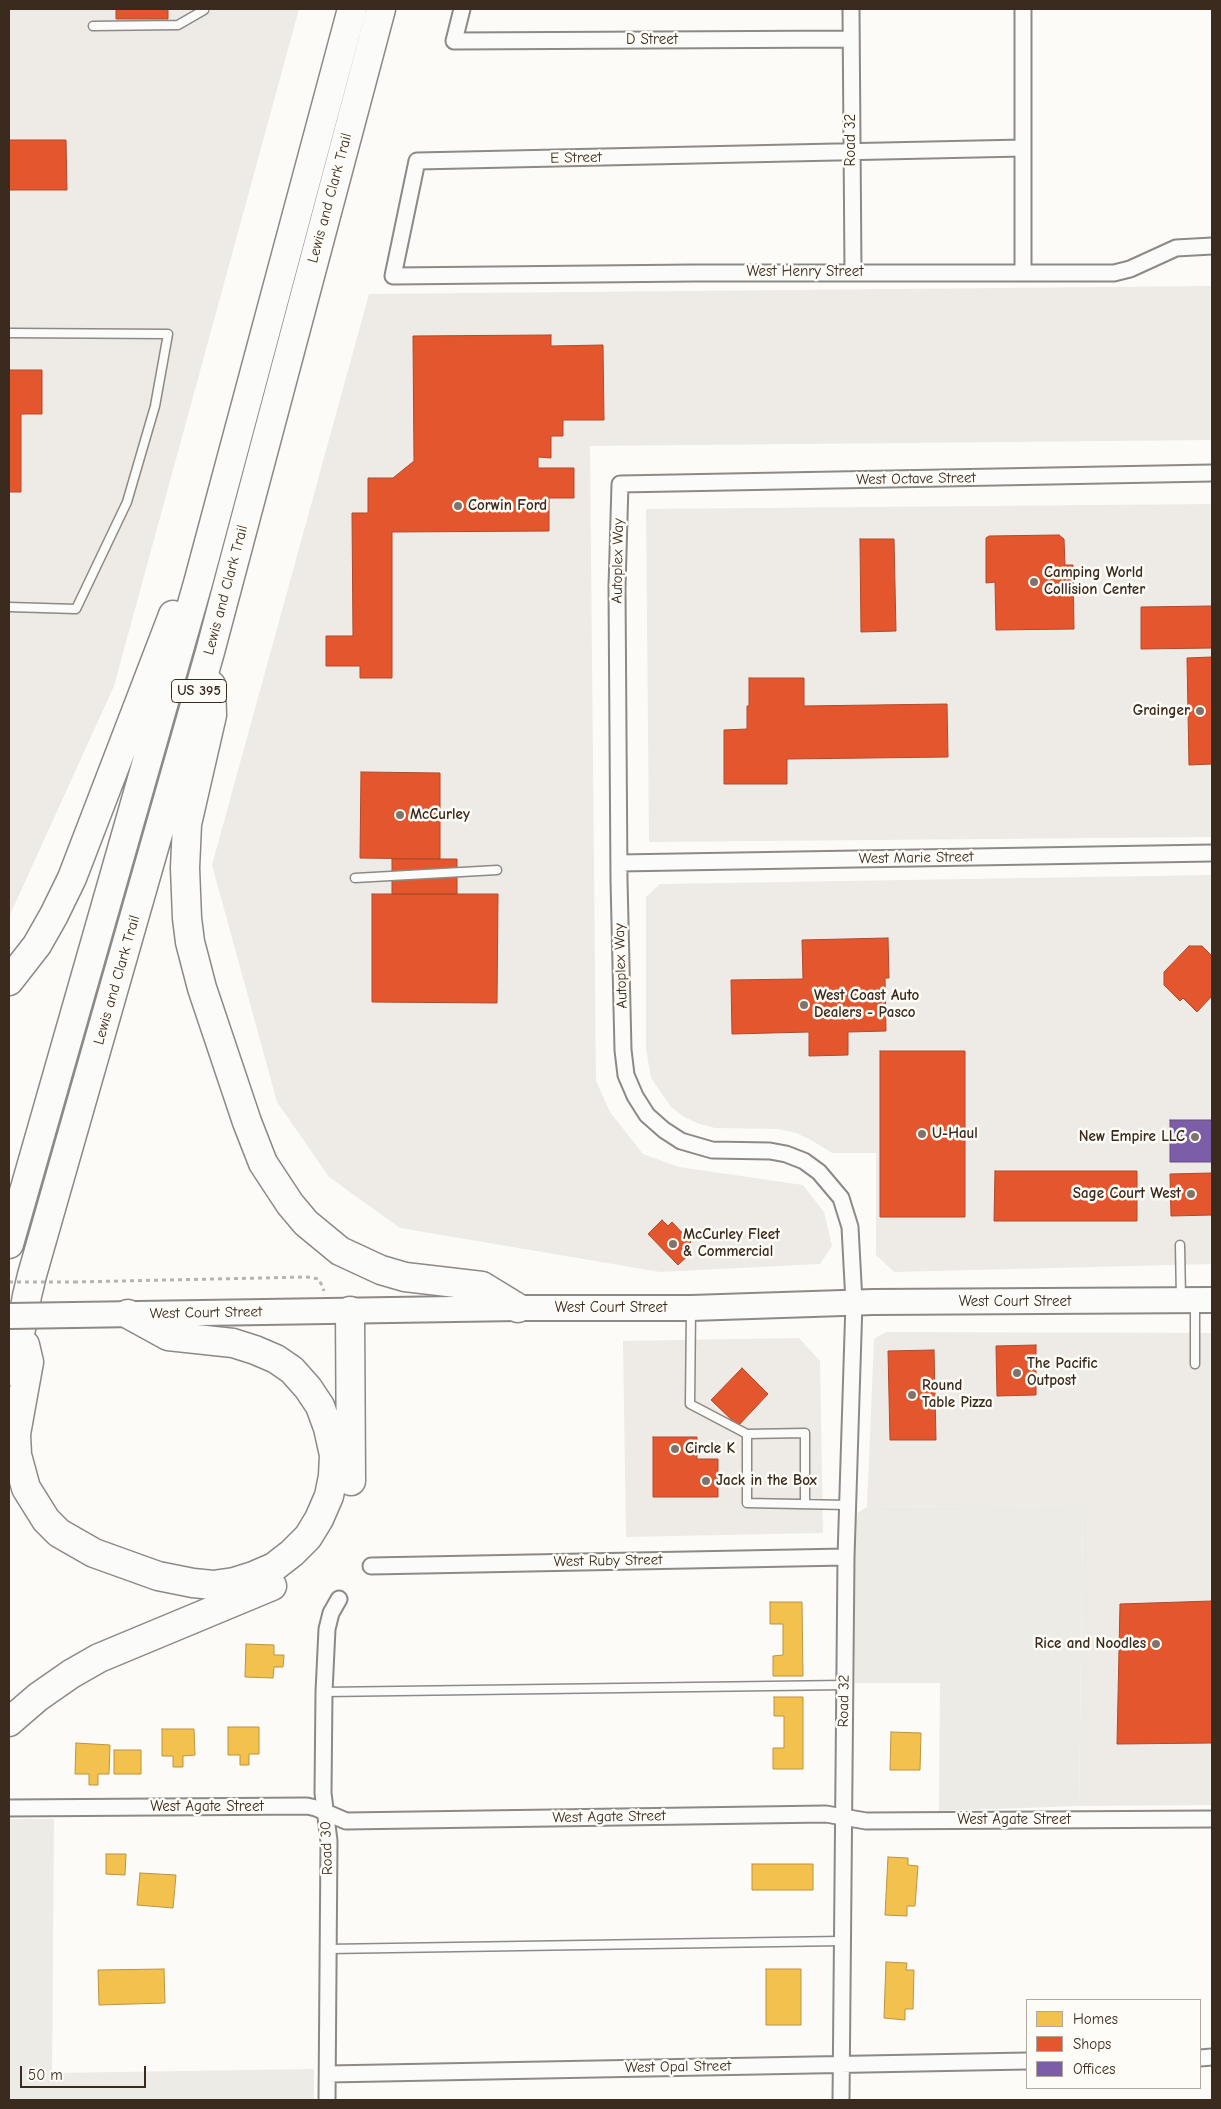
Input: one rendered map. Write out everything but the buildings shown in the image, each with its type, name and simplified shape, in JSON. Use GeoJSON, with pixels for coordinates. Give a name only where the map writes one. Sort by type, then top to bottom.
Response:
{"type":"FeatureCollection","features":[{"type":"Feature","properties":{"kind":"highway","name":"Lewis and Clark Trail"},"geometry":{"type":"LineString","coordinates":[[9,1244],[198,582],[352,9]]}},
{"type":"Feature","properties":{"kind":"highway","name":"Lewis and Clark Trail"},"geometry":{"type":"LineString","coordinates":[[9,1371],[15,1322],[30,1282],[210,652],[381,9]]}},
{"type":"Feature","properties":{"kind":"highway"},"geometry":{"type":"LineString","coordinates":[[9,981],[37,945],[58,908],[72,878],[171,618],[198,582]]}},
{"type":"Feature","properties":{"kind":"highway"},"geometry":{"type":"LineString","coordinates":[[210,652],[212,715],[187,824],[187,918],[190,942],[202,988],[247,1122],[264,1163],[290,1204],[306,1223],[340,1251],[381,1270],[405,1277],[482,1286],[518,1308]]}},
{"type":"Feature","properties":{"kind":"highway"},"geometry":{"type":"LineString","coordinates":[[9,1722],[38,1697],[71,1674],[99,1658],[290,1578],[320,1551],[332,1535],[341,1517],[348,1498],[351,1478],[350,1311]]}},
{"type":"Feature","properties":{"kind":"highway"},"geometry":{"type":"LineString","coordinates":[[15,1322],[29,1362],[16,1434],[17,1455],[26,1488],[46,1520],[75,1544],[94,1553],[175,1580],[213,1584],[234,1582],[274,1566],[292,1553],[308,1537],[319,1519],[329,1496],[333,1476],[334,1455],[328,1428],[320,1406],[308,1388],[292,1370],[276,1359],[233,1344],[168,1336],[128,1314]]}},
{"type":"Feature","properties":{"kind":"main road","name":"West Court Street"},"geometry":{"type":"LineString","coordinates":[[15,1322],[74,1315],[518,1308],[691,1308],[854,1302],[1196,1300]]}},
{"type":"Feature","properties":{"kind":"street","name":"D Street"},"geometry":{"type":"LineString","coordinates":[[462,9],[454,41],[851,39]]}},
{"type":"Feature","properties":{"kind":"street","name":"Road 32"},"geometry":{"type":"LineString","coordinates":[[851,9],[853,272]]}},
{"type":"Feature","properties":{"kind":"street"},"geometry":{"type":"LineString","coordinates":[[1023,9],[1023,273]]}},
{"type":"Feature","properties":{"kind":"street"},"geometry":{"type":"LineString","coordinates":[[851,152],[1023,148]]}},
{"type":"Feature","properties":{"kind":"street","name":"E Street"},"geometry":{"type":"LineString","coordinates":[[393,276],[417,161],[851,152]]}},
{"type":"Feature","properties":{"kind":"street","name":"West Henry Street"},"geometry":{"type":"LineString","coordinates":[[393,276],[1122,272],[1176,248],[1212,246]]}},
{"type":"Feature","properties":{"kind":"street","name":"West Octave Street"},"geometry":{"type":"LineString","coordinates":[[620,484],[1212,473]]}},
{"type":"Feature","properties":{"kind":"street","name":"Autoplex Way"},"geometry":{"type":"LineString","coordinates":[[620,484],[617,587],[619,863],[624,1062],[626,1075],[635,1096],[647,1115],[664,1130],[681,1140],[712,1150],[770,1150],[786,1154],[804,1162],[819,1172],[832,1185],[841,1198],[846,1210],[852,1242],[854,1302]]}},
{"type":"Feature","properties":{"kind":"street","name":"West Marie Street"},"geometry":{"type":"LineString","coordinates":[[619,863],[1212,853]]}},
{"type":"Feature","properties":{"kind":"street","name":"Road 32"},"geometry":{"type":"LineString","coordinates":[[841,2100],[846,1557],[854,1302]]}},
{"type":"Feature","properties":{"kind":"street","name":"West Ruby Street"},"geometry":{"type":"LineString","coordinates":[[371,1566],[846,1557]]}},
{"type":"Feature","properties":{"kind":"street","name":"Road 30"},"geometry":{"type":"LineString","coordinates":[[327,2100],[329,1841],[323,1794],[324,1692],[327,1629],[330,1613],[339,1599]]}},
{"type":"Feature","properties":{"kind":"street","name":"West Agate Street"},"geometry":{"type":"LineString","coordinates":[[9,1808],[306,1806],[346,1821],[826,1814],[866,1821],[1212,1818]]}},
{"type":"Feature","properties":{"kind":"street","name":"West Opal Street"},"geometry":{"type":"LineString","coordinates":[[328,2074],[1026,2061]]}},
{"type":"Feature","properties":{"kind":"lane"},"geometry":{"type":"LineString","coordinates":[[93,26],[178,25],[204,10]]}},
{"type":"Feature","properties":{"kind":"lane"},"geometry":{"type":"LineString","coordinates":[[9,333],[168,334],[155,406],[127,502],[76,609],[9,607]]}},
{"type":"Feature","properties":{"kind":"lane"},"geometry":{"type":"LineString","coordinates":[[355,878],[497,870]]}},
{"type":"Feature","properties":{"kind":"lane"},"geometry":{"type":"LineString","coordinates":[[1180,1245],[1196,1300],[1195,1364]]}},
{"type":"Feature","properties":{"kind":"lane"},"geometry":{"type":"LineString","coordinates":[[691,1308],[690,1404],[747,1434],[805,1433],[806,1503]]}},
{"type":"Feature","properties":{"kind":"lane"},"geometry":{"type":"LineString","coordinates":[[747,1434],[747,1502],[848,1505]]}},
{"type":"Feature","properties":{"kind":"lane"},"geometry":{"type":"LineString","coordinates":[[324,1692],[844,1685]]}},
{"type":"Feature","properties":{"kind":"lane"},"geometry":{"type":"LineString","coordinates":[[328,1949],[841,1941]]}},
{"type":"Feature","properties":{"kind":"path"},"geometry":{"type":"LineString","coordinates":[[9,1282],[307,1277],[319,1279],[324,1291]]}},
{"type":"Feature","properties":{"kind":"shaded area"},"geometry":{"type":"Polygon","coordinates":[[[9,9],[299,9],[114,686],[9,917],[9,9]]]}},
{"type":"Feature","properties":{"kind":"shaded area"},"geometry":{"type":"Polygon","coordinates":[[[1212,286],[1212,440],[590,446],[596,1081],[610,1112],[643,1154],[679,1167],[803,1185],[824,1212],[832,1246],[820,1264],[660,1272],[400,1228],[329,1177],[277,1102],[212,865],[369,294],[1212,286]]]}},
{"type":"Feature","properties":{"kind":"shaded area"},"geometry":{"type":"Polygon","coordinates":[[[1212,504],[1212,837],[649,842],[646,509],[1212,504]]]}},
{"type":"Feature","properties":{"kind":"shaded area"},"geometry":{"type":"Polygon","coordinates":[[[1212,875],[1212,1264],[894,1272],[876,1255],[876,1153],[832,1153],[796,1133],[779,1129],[715,1128],[700,1124],[686,1118],[671,1107],[651,1078],[646,1049],[646,897],[660,884],[1212,875]]]}},
{"type":"Feature","properties":{"kind":"shaded area"},"geometry":{"type":"Polygon","coordinates":[[[886,1332],[1212,1333],[1212,1805],[1079,1806],[1083,1505],[867,1507],[874,1339],[886,1332]]]}},
{"type":"Feature","properties":{"kind":"shaded area"},"geometry":{"type":"Polygon","coordinates":[[[799,1338],[820,1361],[823,1533],[626,1537],[623,1341],[799,1338]]]}},
{"type":"Feature","properties":{"kind":"shaded area"},"geometry":{"type":"Polygon","coordinates":[[[1083,1505],[1079,1806],[939,1811],[940,1683],[855,1683],[854,1515],[867,1507],[1083,1505]]]}},
{"type":"Feature","properties":{"kind":"shaded area"},"geometry":{"type":"Polygon","coordinates":[[[9,1819],[54,1819],[52,2073],[314,2069],[314,2100],[9,2100],[9,1819]]]}},
{"type":"Feature","properties":{"kind":"place","name":"Corwin Ford"},"geometry":{"type":"Point","coordinates":[458,506]}},
{"type":"Feature","properties":{"kind":"place","name":"Camping World Collision Center"},"geometry":{"type":"Point","coordinates":[1034,582]}},
{"type":"Feature","properties":{"kind":"place","name":"Grainger"},"geometry":{"type":"Point","coordinates":[1200,711]}},
{"type":"Feature","properties":{"kind":"place","name":"McCurley"},"geometry":{"type":"Point","coordinates":[400,815]}},
{"type":"Feature","properties":{"kind":"place","name":"West Coast Auto Dealers - Pasco"},"geometry":{"type":"Point","coordinates":[804,1005]}},
{"type":"Feature","properties":{"kind":"place","name":"U-Haul"},"geometry":{"type":"Point","coordinates":[922,1134]}},
{"type":"Feature","properties":{"kind":"place","name":"New Empire LLC"},"geometry":{"type":"Point","coordinates":[1195,1137]}},
{"type":"Feature","properties":{"kind":"place","name":"Sage Court West"},"geometry":{"type":"Point","coordinates":[1191,1194]}},
{"type":"Feature","properties":{"kind":"place","name":"McCurley Fleet & Commercial"},"geometry":{"type":"Point","coordinates":[673,1244]}},
{"type":"Feature","properties":{"kind":"place","name":"The Pacific Outpost"},"geometry":{"type":"Point","coordinates":[1017,1373]}},
{"type":"Feature","properties":{"kind":"place","name":"Round Table Pizza"},"geometry":{"type":"Point","coordinates":[912,1395]}},
{"type":"Feature","properties":{"kind":"place","name":"Circle K"},"geometry":{"type":"Point","coordinates":[675,1449]}},
{"type":"Feature","properties":{"kind":"place","name":"Jack in the Box"},"geometry":{"type":"Point","coordinates":[706,1481]}},
{"type":"Feature","properties":{"kind":"place","name":"Rice and Noodles"},"geometry":{"type":"Point","coordinates":[1156,1644]}}]}
